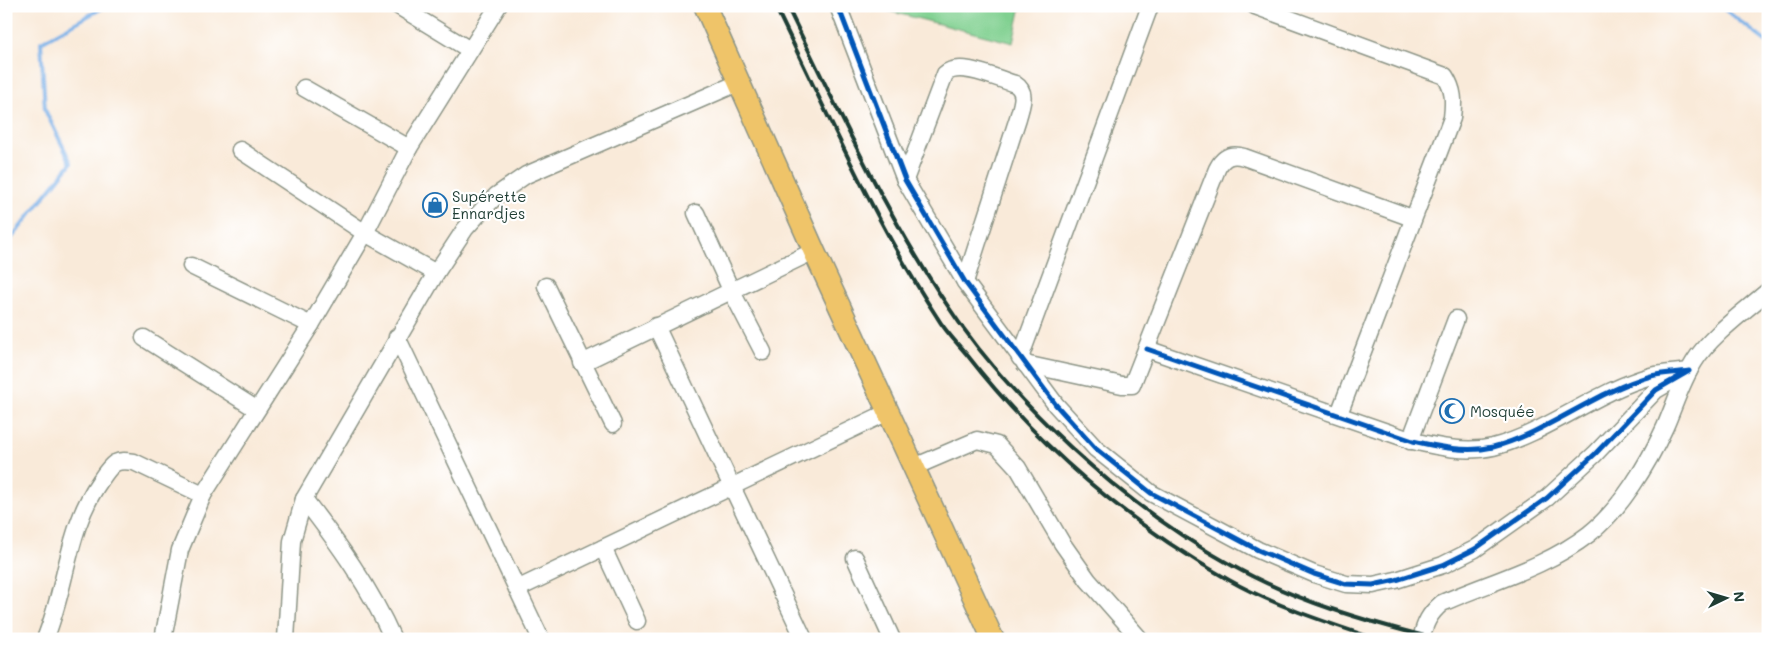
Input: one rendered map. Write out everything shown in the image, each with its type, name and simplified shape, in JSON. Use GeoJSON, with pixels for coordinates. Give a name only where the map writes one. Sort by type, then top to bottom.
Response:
{"type":"FeatureCollection","features":[{"type":"Feature","properties":{"kind":"main road"},"geometry":{"type":"LineString","coordinates":[[705,6],[814,251],[993,639]]}},
{"type":"Feature","properties":{"kind":"street"},"geometry":{"type":"LineString","coordinates":[[398,6],[470,50]]}},
{"type":"Feature","properties":{"kind":"street"},"geometry":{"type":"LineString","coordinates":[[163,639],[180,550],[203,495],[311,325],[365,232],[409,148],[498,6]]}},
{"type":"Feature","properties":{"kind":"street"},"geometry":{"type":"LineString","coordinates":[[838,6],[905,180],[965,282],[1056,405],[1091,444],[1151,493],[1258,550],[1314,574],[1346,584],[1373,585],[1396,580],[1443,565],[1475,549],[1547,498],[1595,454],[1656,390],[1689,371]]}},
{"type":"Feature","properties":{"kind":"street"},"geometry":{"type":"LineString","coordinates":[[1023,361],[1150,6]]}},
{"type":"Feature","properties":{"kind":"street"},"geometry":{"type":"LineString","coordinates":[[1254,6],[1445,76],[1451,86],[1454,100],[1452,118],[1412,218],[1339,414]]}},
{"type":"Feature","properties":{"kind":"street"},"geometry":{"type":"LineString","coordinates":[[905,180],[944,74],[949,70],[961,68],[1020,88],[1023,96],[1018,118],[965,282]]}},
{"type":"Feature","properties":{"kind":"street"},"geometry":{"type":"LineString","coordinates":[[286,639],[292,541],[304,499],[397,337],[436,272],[465,229],[497,195],[518,180],[543,167],[738,83]]}},
{"type":"Feature","properties":{"kind":"street"},"geometry":{"type":"LineString","coordinates":[[304,88],[409,148]]}},
{"type":"Feature","properties":{"kind":"street"},"geometry":{"type":"LineString","coordinates":[[240,150],[365,232],[436,272]]}},
{"type":"Feature","properties":{"kind":"street"},"geometry":{"type":"LineString","coordinates":[[1023,361],[1130,386],[1147,349],[1217,169],[1227,157],[1244,156],[1412,218]]}},
{"type":"Feature","properties":{"kind":"street"},"geometry":{"type":"LineString","coordinates":[[696,213],[731,290],[763,352]]}},
{"type":"Feature","properties":{"kind":"street"},"geometry":{"type":"LineString","coordinates":[[582,363],[814,251]]}},
{"type":"Feature","properties":{"kind":"street"},"geometry":{"type":"LineString","coordinates":[[191,266],[311,325]]}},
{"type":"Feature","properties":{"kind":"street"},"geometry":{"type":"LineString","coordinates":[[546,286],[613,424]]}},
{"type":"Feature","properties":{"kind":"street"},"geometry":{"type":"LineString","coordinates":[[1420,639],[1428,617],[1442,603],[1550,560],[1590,533],[1607,516],[1646,465],[1665,426],[1679,388],[1696,359],[1722,332],[1768,291]]}},
{"type":"Feature","properties":{"kind":"street"},"geometry":{"type":"LineString","coordinates":[[1410,440],[1456,319]]}},
{"type":"Feature","properties":{"kind":"street"},"geometry":{"type":"LineString","coordinates":[[656,326],[804,639]]}},
{"type":"Feature","properties":{"kind":"street"},"geometry":{"type":"LineString","coordinates":[[397,337],[541,639]]}},
{"type":"Feature","properties":{"kind":"street"},"geometry":{"type":"LineString","coordinates":[[144,338],[256,409]]}},
{"type":"Feature","properties":{"kind":"street"},"geometry":{"type":"LineString","coordinates":[[1147,349],[1410,440],[1439,447],[1472,449],[1493,446],[1524,434],[1620,388],[1651,376],[1689,371]]}},
{"type":"Feature","properties":{"kind":"street"},"geometry":{"type":"LineString","coordinates":[[517,589],[888,412]]}},
{"type":"Feature","properties":{"kind":"street"},"geometry":{"type":"LineString","coordinates":[[914,467],[977,440],[997,445],[1018,468],[1062,543],[1088,580],[1140,639]]}},
{"type":"Feature","properties":{"kind":"street"},"geometry":{"type":"LineString","coordinates":[[45,639],[53,618],[69,552],[86,506],[93,492],[114,464],[123,461],[134,462],[203,495]]}},
{"type":"Feature","properties":{"kind":"street"},"geometry":{"type":"LineString","coordinates":[[304,499],[346,555],[383,618],[392,639]]}},
{"type":"Feature","properties":{"kind":"street"},"geometry":{"type":"LineString","coordinates":[[603,548],[636,620]]}},
{"type":"Feature","properties":{"kind":"street"},"geometry":{"type":"LineString","coordinates":[[855,558],[892,639]]}},
{"type":"Feature","properties":{"kind":"green space"},"geometry":{"type":"Polygon","coordinates":[[[869,6],[1021,6],[1013,43],[869,6]]]}},
{"type":"Feature","properties":{"kind":"waterway"},"geometry":{"type":"LineString","coordinates":[[6,245],[71,163],[45,110],[41,42],[106,6]]}},
{"type":"Feature","properties":{"kind":"waterway"},"geometry":{"type":"LineString","coordinates":[[1720,6],[1768,43]]}},
{"type":"Feature","properties":{"kind":"railway"},"geometry":{"type":"LineString","coordinates":[[775,6],[851,164],[914,280],[947,332],[1024,421],[1087,481],[1156,534],[1192,558],[1264,598],[1376,639]]}},
{"type":"Feature","properties":{"kind":"railway"},"geometry":{"type":"LineString","coordinates":[[787,6],[841,117],[898,226],[941,296],[968,335],[1000,374],[1070,447],[1149,512],[1190,540],[1255,578],[1331,609],[1436,639]]}},
{"type":"Feature","properties":{"kind":"cycle path"},"geometry":{"type":"LineString","coordinates":[[838,6],[905,180],[965,282],[1056,405],[1096,449],[1151,493],[1258,550],[1314,574],[1346,584],[1373,585],[1396,580],[1443,565],[1475,549],[1547,498],[1595,454],[1656,390],[1689,371],[1655,375],[1631,383],[1611,391],[1513,441],[1483,449],[1463,449],[1413,441],[1147,349]]}},
{"type":"Feature","properties":{"kind":"place","name":"Supérette Ennardjes"},"geometry":{"type":"Point","coordinates":[435,205]}},
{"type":"Feature","properties":{"kind":"place","name":"Mosquée"},"geometry":{"type":"Point","coordinates":[1452,411]}}]}
